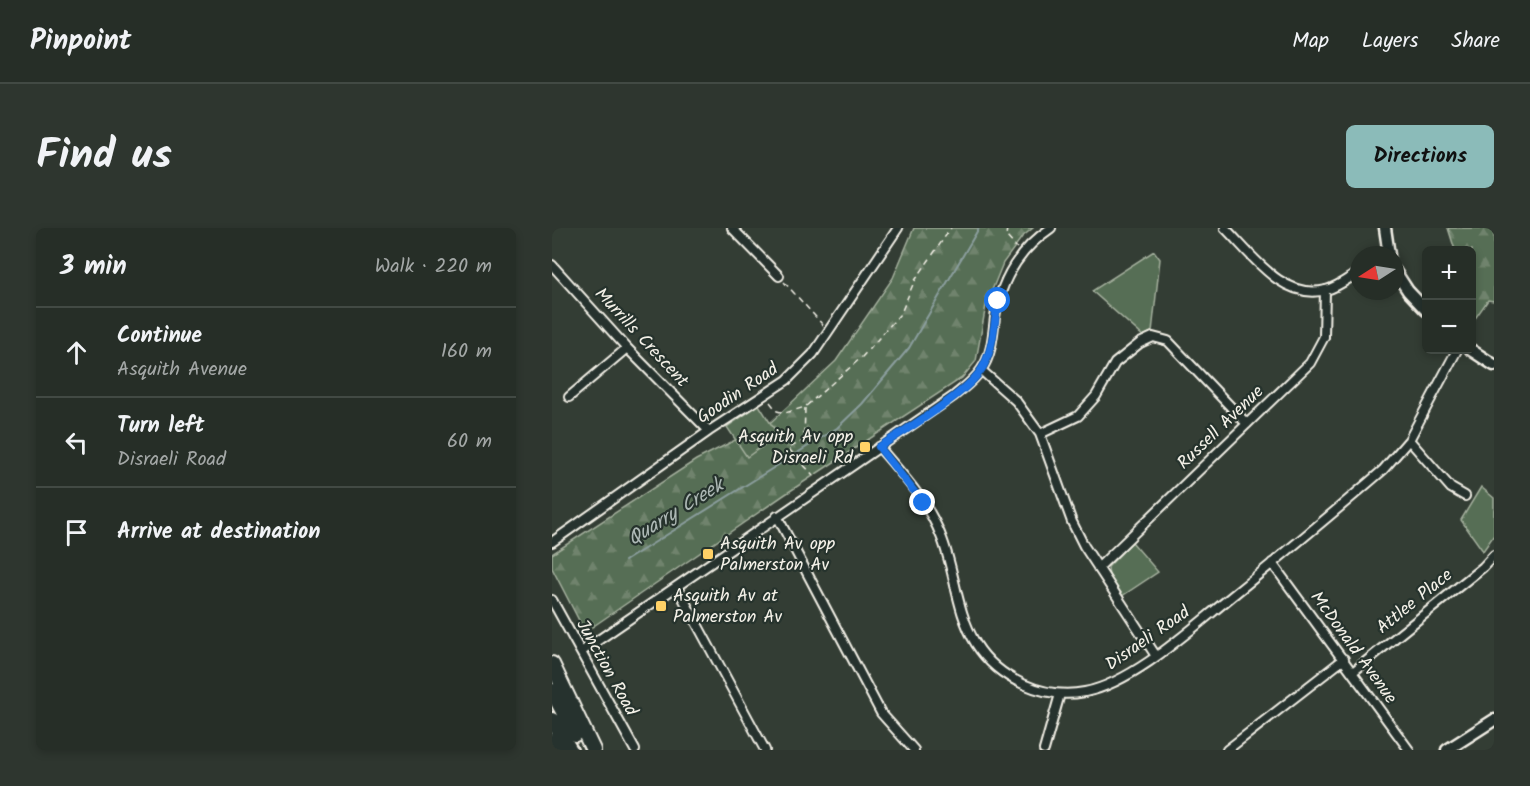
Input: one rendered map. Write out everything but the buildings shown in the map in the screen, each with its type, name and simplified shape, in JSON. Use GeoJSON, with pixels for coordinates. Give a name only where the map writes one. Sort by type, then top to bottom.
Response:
{"type":"FeatureCollection","features":[{"type":"Feature","properties":{"kind":"highway"},"geometry":{"type":"LineString","coordinates":[[552,664],[593,750]]}},
{"type":"Feature","properties":{"kind":"highway"},"geometry":{"type":"LineString","coordinates":[[552,691],[584,750]]}},
{"type":"Feature","properties":{"kind":"highway"},"geometry":{"type":"LineString","coordinates":[[552,720],[570,750]]}},
{"type":"Feature","properties":{"kind":"highway"},"geometry":{"type":"LineString","coordinates":[[552,741],[558,750]]}},
{"type":"Feature","properties":{"kind":"street"},"geometry":{"type":"LineString","coordinates":[[732,228],[779,276]]}},
{"type":"Feature","properties":{"kind":"street","name":"Goodin Road"},"geometry":{"type":"LineString","coordinates":[[552,542],[709,431],[787,380],[813,354],[898,228]]}},
{"type":"Feature","properties":{"kind":"street"},"geometry":{"type":"LineString","coordinates":[[581,652],[954,396],[981,370],[990,350],[998,301],[1010,270],[1028,247],[1051,228]]}},
{"type":"Feature","properties":{"kind":"street"},"geometry":{"type":"LineString","coordinates":[[1225,228],[1286,285],[1303,291],[1325,290],[1350,277]]}},
{"type":"Feature","properties":{"kind":"street"},"geometry":{"type":"LineString","coordinates":[[1385,228],[1388,246]]}},
{"type":"Feature","properties":{"kind":"street","name":"Murrills Crescent"},"geometry":{"type":"LineString","coordinates":[[552,265],[627,348],[709,431]]}},
{"type":"Feature","properties":{"kind":"street"},"geometry":{"type":"LineString","coordinates":[[1404,285],[1422,306]]}},
{"type":"Feature","properties":{"kind":"street","name":"Russell Avenue"},"geometry":{"type":"LineString","coordinates":[[1098,568],[1310,363],[1320,350],[1326,327],[1325,290]]}},
{"type":"Feature","properties":{"kind":"street"},"geometry":{"type":"LineString","coordinates":[[1041,434],[1078,416],[1096,396],[1115,363],[1140,343],[1153,337],[1168,341],[1247,424]]}},
{"type":"Feature","properties":{"kind":"street"},"geometry":{"type":"LineString","coordinates":[[569,397],[627,348]]}},
{"type":"Feature","properties":{"kind":"street"},"geometry":{"type":"LineString","coordinates":[[1476,353],[1494,365]]}},
{"type":"Feature","properties":{"kind":"street","name":"Disraeli Road"},"geometry":{"type":"LineString","coordinates":[[879,447],[918,495],[940,533],[963,614],[975,643],[992,665],[1012,679],[1034,688],[1060,694],[1086,692],[1110,684],[1156,656],[1272,564],[1383,470],[1409,440],[1455,354]]}},
{"type":"Feature","properties":{"kind":"street"},"geometry":{"type":"LineString","coordinates":[[981,370],[1016,401],[1041,434],[1072,522],[1098,568],[1156,656]]}},
{"type":"Feature","properties":{"kind":"street"},"geometry":{"type":"LineString","coordinates":[[1409,440],[1451,488],[1465,496]]}},
{"type":"Feature","properties":{"kind":"street"},"geometry":{"type":"LineString","coordinates":[[777,516],[881,713],[914,750]]}},
{"type":"Feature","properties":{"kind":"street","name":"Attlee Place"},"geometry":{"type":"LineString","coordinates":[[1354,671],[1483,567],[1494,555]]}},
{"type":"Feature","properties":{"kind":"street","name":"McDonald Avenue"},"geometry":{"type":"LineString","coordinates":[[1272,564],[1354,671],[1409,750]]}},
{"type":"Feature","properties":{"kind":"street"},"geometry":{"type":"LineString","coordinates":[[677,587],[765,750]]}},
{"type":"Feature","properties":{"kind":"street","name":"Junction Road"},"geometry":{"type":"LineString","coordinates":[[552,600],[634,750]]}},
{"type":"Feature","properties":{"kind":"street"},"geometry":{"type":"LineString","coordinates":[[1227,750],[1344,659]]}},
{"type":"Feature","properties":{"kind":"street"},"geometry":{"type":"LineString","coordinates":[[1044,750],[1060,694]]}},
{"type":"Feature","properties":{"kind":"street"},"geometry":{"type":"LineString","coordinates":[[1447,750],[1494,721]]}},
{"type":"Feature","properties":{"kind":"path"},"geometry":{"type":"LineString","coordinates":[[766,394],[777,411],[785,413],[805,407],[862,357],[901,313],[914,282],[951,228]]}},
{"type":"Feature","properties":{"kind":"path"},"geometry":{"type":"LineString","coordinates":[[1007,228],[1006,236],[1015,246]]}},
{"type":"Feature","properties":{"kind":"path"},"geometry":{"type":"LineString","coordinates":[[779,276],[829,331]]}},
{"type":"Feature","properties":{"kind":"path"},"geometry":{"type":"LineString","coordinates":[[805,407],[804,441],[788,448],[813,475]]}},
{"type":"Feature","properties":{"kind":"green space"},"geometry":{"type":"Polygon","coordinates":[[[914,228],[1033,228],[1022,237],[1003,263],[986,305],[976,361],[962,378],[784,495],[585,632],[552,568],[552,554],[696,460],[771,422],[836,361],[893,278],[914,228]]]}},
{"type":"Feature","properties":{"kind":"green space"},"geometry":{"type":"Polygon","coordinates":[[[1448,228],[1494,228],[1494,301],[1488,300],[1476,317],[1476,246],[1454,246],[1448,228]]]}},
{"type":"Feature","properties":{"kind":"green space"},"geometry":{"type":"Polygon","coordinates":[[[1154,251],[1160,259],[1152,332],[1143,336],[1092,291],[1154,251]]]}},
{"type":"Feature","properties":{"kind":"green space"},"geometry":{"type":"Polygon","coordinates":[[[759,405],[778,435],[747,457],[727,427],[759,405]]]}},
{"type":"Feature","properties":{"kind":"green space"},"geometry":{"type":"Polygon","coordinates":[[[1481,487],[1494,498],[1494,535],[1483,551],[1461,520],[1481,487]]]}},
{"type":"Feature","properties":{"kind":"green space"},"geometry":{"type":"Polygon","coordinates":[[[1132,542],[1158,572],[1122,596],[1109,577],[1108,567],[1132,542]]]}},
{"type":"Feature","properties":{"kind":"waterway","name":"Quarry Creek"},"geometry":{"type":"LineString","coordinates":[[625,561],[837,428],[862,404],[909,348],[979,228]]}},
{"type":"Feature","properties":{"kind":"place","name":"Asquith Av opp Disraeli Rd"},"geometry":{"type":"Point","coordinates":[865,447]}},
{"type":"Feature","properties":{"kind":"place","name":"Asquith Av opp Palmerston Av"},"geometry":{"type":"Point","coordinates":[708,554]}},
{"type":"Feature","properties":{"kind":"place","name":"Asquith Av at Palmerston Av"},"geometry":{"type":"Point","coordinates":[661,606]}},
{"type":"Feature","properties":{"kind":"route"},"geometry":{"type":"LineString","coordinates":[[923,503],[879,447],[954,396],[974,379],[985,363],[990,350],[998,301]]}}]}
